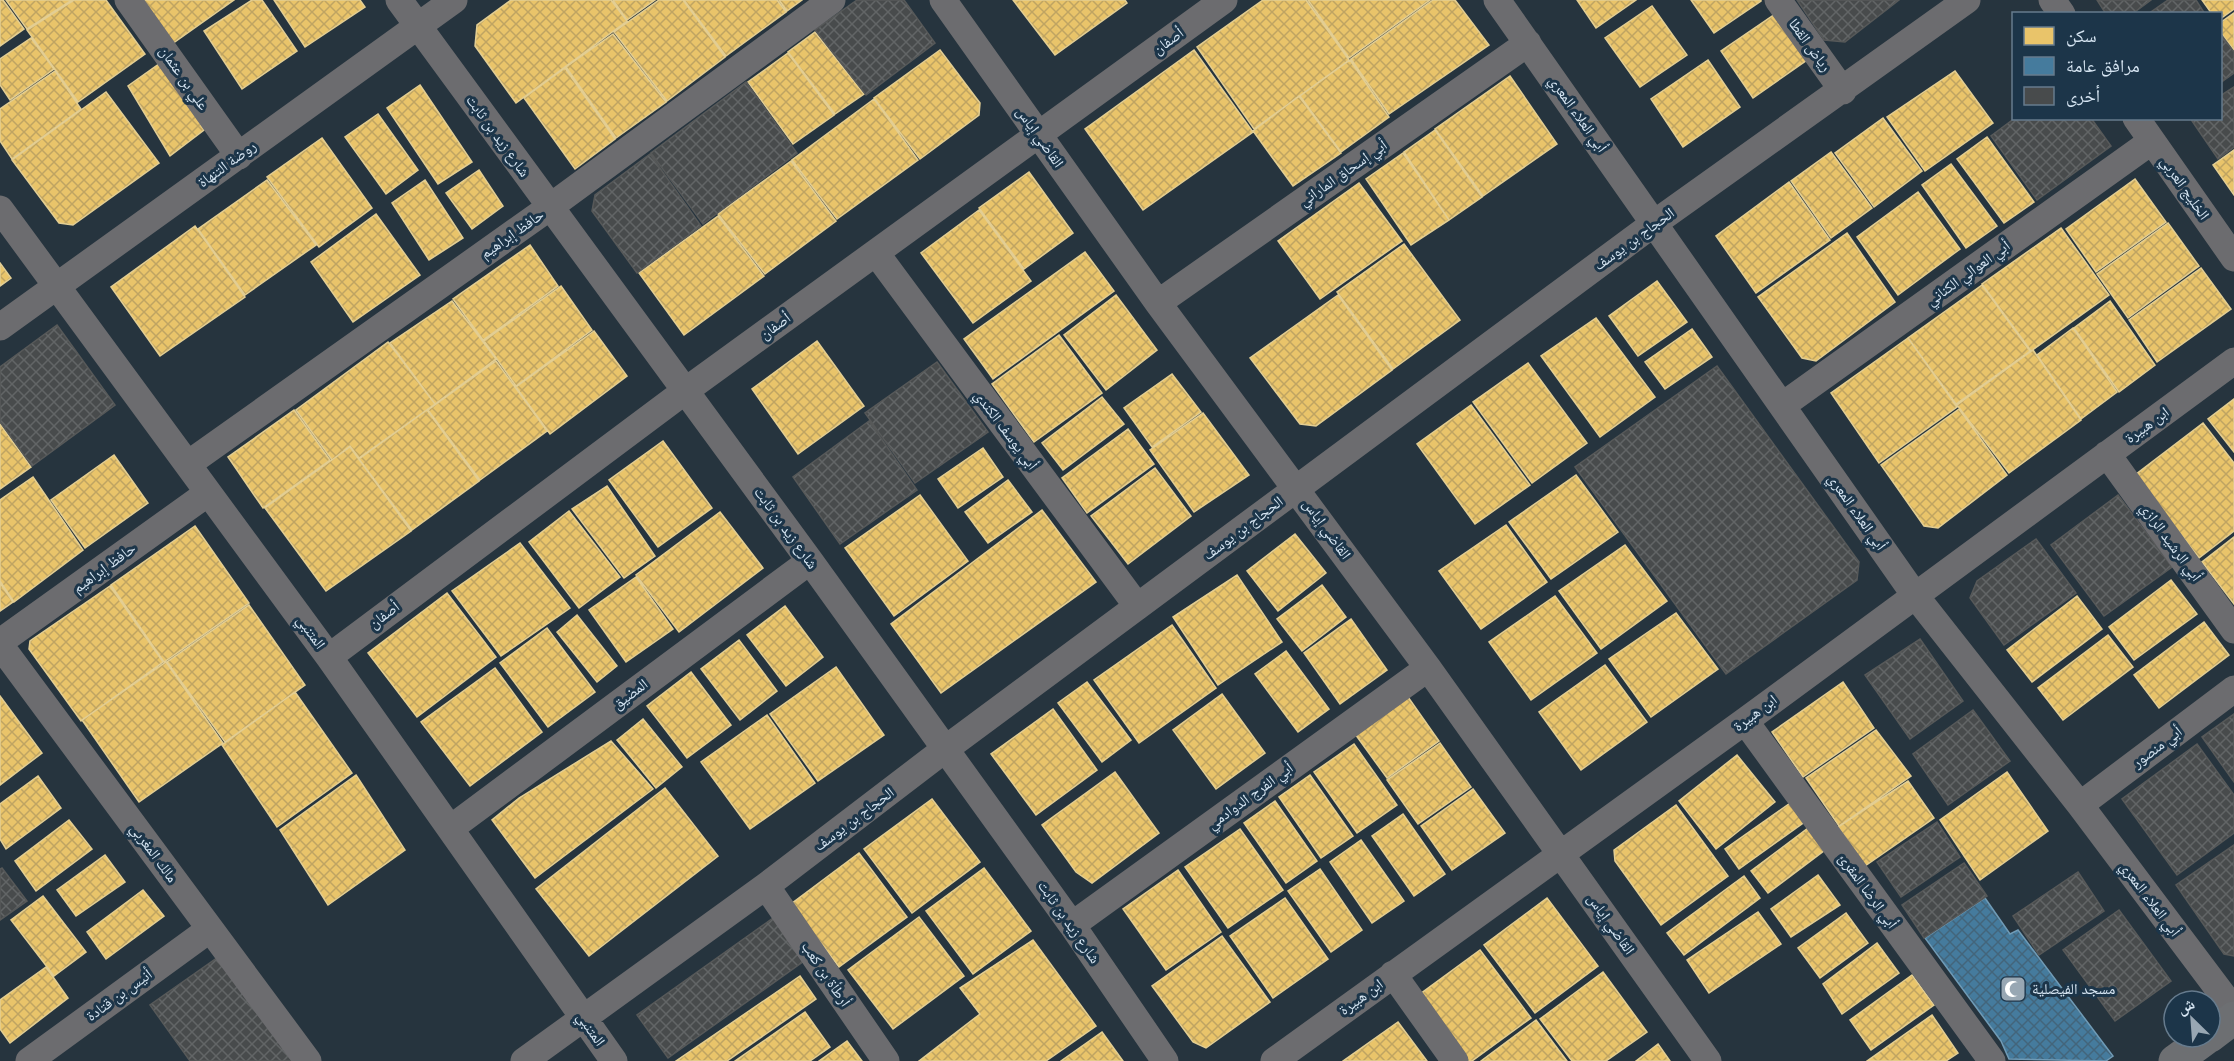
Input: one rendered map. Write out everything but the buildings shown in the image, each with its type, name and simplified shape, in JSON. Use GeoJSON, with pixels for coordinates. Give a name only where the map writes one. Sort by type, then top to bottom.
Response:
{"type":"FeatureCollection","features":[{"type":"Feature","properties":{"kind":"main road"},"geometry":{"type":"LineString","coordinates":[[2175,1061],[2191,1049]]}},
{"type":"Feature","properties":{"kind":"street","name":"علي بن عثمان"},"geometry":{"type":"LineString","coordinates":[[128,0],[239,156]]}},
{"type":"Feature","properties":{"kind":"street","name":"شارع زيد بن ثابت"},"geometry":{"type":"LineString","coordinates":[[399,0],[810,561],[1072,925],[1165,1061]]}},
{"type":"Feature","properties":{"kind":"street","name":"روضة التنهاة"},"geometry":{"type":"LineString","coordinates":[[0,327],[454,0]]}},
{"type":"Feature","properties":{"kind":"street","name":"حافظ إبراهيم"},"geometry":{"type":"LineString","coordinates":[[188,464],[550,207],[832,0]]}},
{"type":"Feature","properties":{"kind":"street","name":"القاضي إياس"},"geometry":{"type":"LineString","coordinates":[[943,0],[1158,303],[1428,668],[1708,1061]]}},
{"type":"Feature","properties":{"kind":"street","name":"أصفان"},"geometry":{"type":"LineString","coordinates":[[329,657],[685,391],[1224,0]]}},
{"type":"Feature","properties":{"kind":"street","name":"أبي العلاء المعري"},"geometry":{"type":"LineString","coordinates":[[1497,0],[1656,222],[1914,594],[2080,805],[2234,1010]]}},
{"type":"Feature","properties":{"kind":"street","name":"رياض القطا"},"geometry":{"type":"LineString","coordinates":[[1778,0],[1843,91]]}},
{"type":"Feature","properties":{"kind":"street","name":"الحجاج بن يوسف"},"geometry":{"type":"LineString","coordinates":[[524,1061],[766,886],[1137,606],[1656,222],[1843,91],[1967,0]]}},
{"type":"Feature","properties":{"kind":"street","name":"أبي إسحاق الماراني"},"geometry":{"type":"LineString","coordinates":[[1158,303],[1528,43]]}},
{"type":"Feature","properties":{"kind":"street","name":"الخليج العربي"},"geometry":{"type":"LineString","coordinates":[[2137,120],[2234,258]]}},
{"type":"Feature","properties":{"kind":"street","name":"أبي العوالي الكناني"},"geometry":{"type":"LineString","coordinates":[[1783,405],[2152,141]]}},
{"type":"Feature","properties":{"kind":"street","name":"المتنبي"},"geometry":{"type":"LineString","coordinates":[[0,210],[329,657],[614,1061]]}},
{"type":"Feature","properties":{"kind":"street","name":"أبي يوسف الكندي"},"geometry":{"type":"LineString","coordinates":[[876,253],[1137,606]]}},
{"type":"Feature","properties":{"kind":"street","name":"ابن هبيرة"},"geometry":{"type":"LineString","coordinates":[[1274,1061],[1745,721],[1914,594],[2234,361]]}},
{"type":"Feature","properties":{"kind":"street","name":"أبي الرشيد الرازي"},"geometry":{"type":"LineString","coordinates":[[2107,454],[2234,630]]}},
{"type":"Feature","properties":{"kind":"street","name":"حافظ إبراهيم"},"geometry":{"type":"LineString","coordinates":[[0,644],[208,493]]}},
{"type":"Feature","properties":{"kind":"street","name":"المضيق"},"geometry":{"type":"LineString","coordinates":[[451,828],[810,561]]}},
{"type":"Feature","properties":{"kind":"street","name":"مالك المغربي"},"geometry":{"type":"LineString","coordinates":[[0,644],[308,1061]]}},
{"type":"Feature","properties":{"kind":"street","name":"أبي الفرج الدوادمي"},"geometry":{"type":"LineString","coordinates":[[1072,925],[1428,668]]}},
{"type":"Feature","properties":{"kind":"street","name":"أبي منصور"},"geometry":{"type":"LineString","coordinates":[[2080,805],[2234,689]]}},
{"type":"Feature","properties":{"kind":"street","name":"أبي الرضا المقرئ"},"geometry":{"type":"LineString","coordinates":[[1745,721],[1992,1061]]}},
{"type":"Feature","properties":{"kind":"street","name":"أرطأة بن كعب"},"geometry":{"type":"LineString","coordinates":[[766,886],[886,1061]]}},
{"type":"Feature","properties":{"kind":"street","name":"أنيس بن قتادة"},"geometry":{"type":"LineString","coordinates":[[29,1061],[210,929]]}},
{"type":"Feature","properties":{"kind":"street"},"geometry":{"type":"LineString","coordinates":[[1393,974],[1455,1061]]}},
{"type":"Feature","properties":{"kind":"place","name":"مسجد الفيصلية"},"geometry":{"type":"Point","coordinates":[2013,989]}}]}
